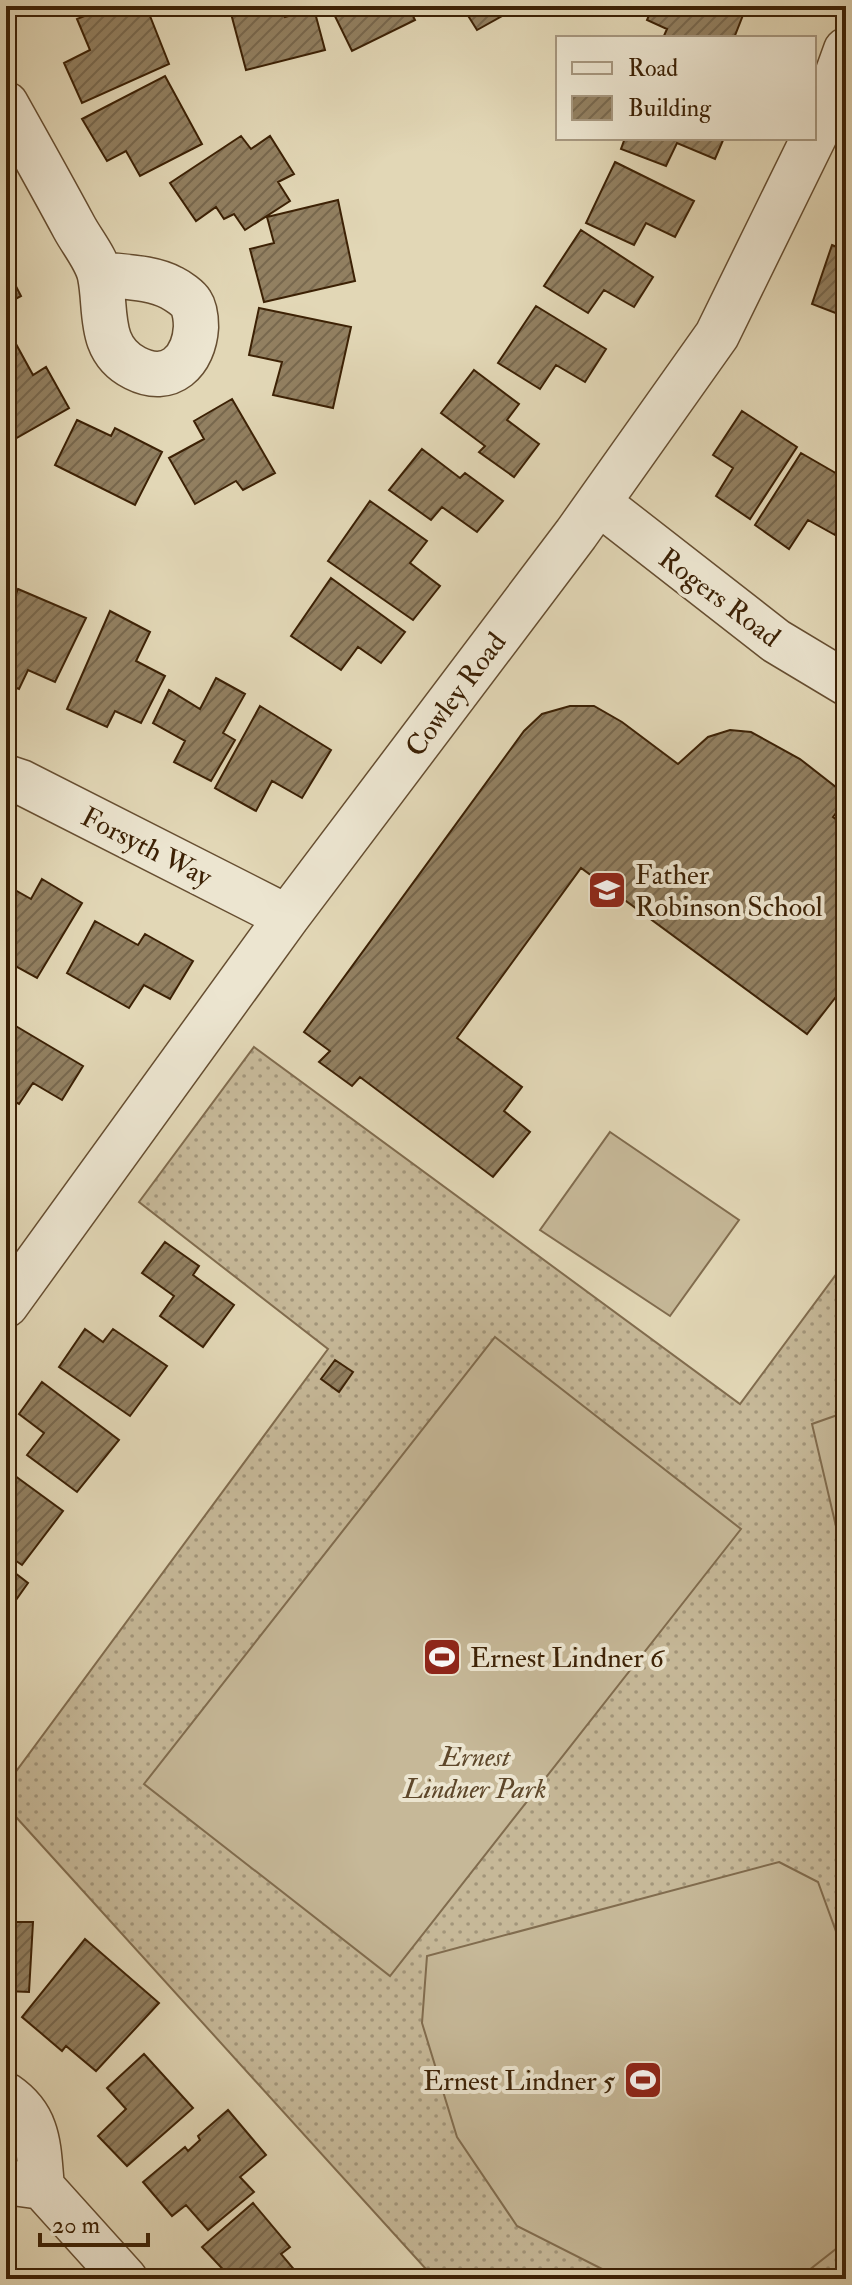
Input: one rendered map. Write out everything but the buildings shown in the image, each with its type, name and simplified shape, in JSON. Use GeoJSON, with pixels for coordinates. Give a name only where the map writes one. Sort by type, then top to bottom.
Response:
{"type":"FeatureCollection","features":[{"type":"Feature","properties":{"kind":"street","name":"Cowley Road"},"geometry":{"type":"LineString","coordinates":[[6,1305],[287,917],[599,503],[717,335],[831,139],[846,50]]}},
{"type":"Feature","properties":{"kind":"street"},"geometry":{"type":"LineString","coordinates":[[6,104],[100,274]]}},
{"type":"Feature","properties":{"kind":"street","name":"Rogers Road"},"geometry":{"type":"LineString","coordinates":[[599,503],[776,641],[846,683]]}},
{"type":"Feature","properties":{"kind":"street","name":"Forsyth Way"},"geometry":{"type":"LineString","coordinates":[[6,777],[287,917]]}},
{"type":"Feature","properties":{"kind":"street"},"geometry":{"type":"LineString","coordinates":[[6,2095],[16,2102],[32,2123],[37,2136],[24,2184],[125,2279]]}},
{"type":"Feature","properties":{"kind":"green space","name":"Ernest Lindner Park"},"geometry":{"type":"Polygon","coordinates":[[[254,1047],[740,1404],[846,1261],[846,2279],[435,2279],[6,1806],[6,1785],[328,1349],[139,1202],[254,1047]]]}},
{"type":"Feature","properties":{"kind":"green space"},"geometry":{"type":"Polygon","coordinates":[[[610,1132],[739,1220],[670,1316],[540,1230],[610,1132]]]}},
{"type":"Feature","properties":{"kind":"green space","name":"Ernest Lindner 6"},"geometry":{"type":"Polygon","coordinates":[[[495,1337],[741,1529],[390,1976],[144,1784],[495,1337]]]}},
{"type":"Feature","properties":{"kind":"green space"},"geometry":{"type":"Polygon","coordinates":[[[846,1412],[846,1569],[812,1424],[846,1412]]]}},
{"type":"Feature","properties":{"kind":"green space","name":"Ernest Lindner 5"},"geometry":{"type":"Polygon","coordinates":[[[779,1862],[818,1882],[846,1959],[846,2241],[804,2274],[783,2279],[664,2279],[604,2270],[517,2226],[457,2137],[422,2023],[427,1956],[779,1862]]]}},
{"type":"Feature","properties":{"kind":"place","name":"Father Robinson School"},"geometry":{"type":"Point","coordinates":[607,890]}},
{"type":"Feature","properties":{"kind":"place","name":"Ernest Lindner 6"},"geometry":{"type":"Point","coordinates":[442,1657]}},
{"type":"Feature","properties":{"kind":"place","name":"Ernest Lindner 5"},"geometry":{"type":"Point","coordinates":[643,2080]}}]}
